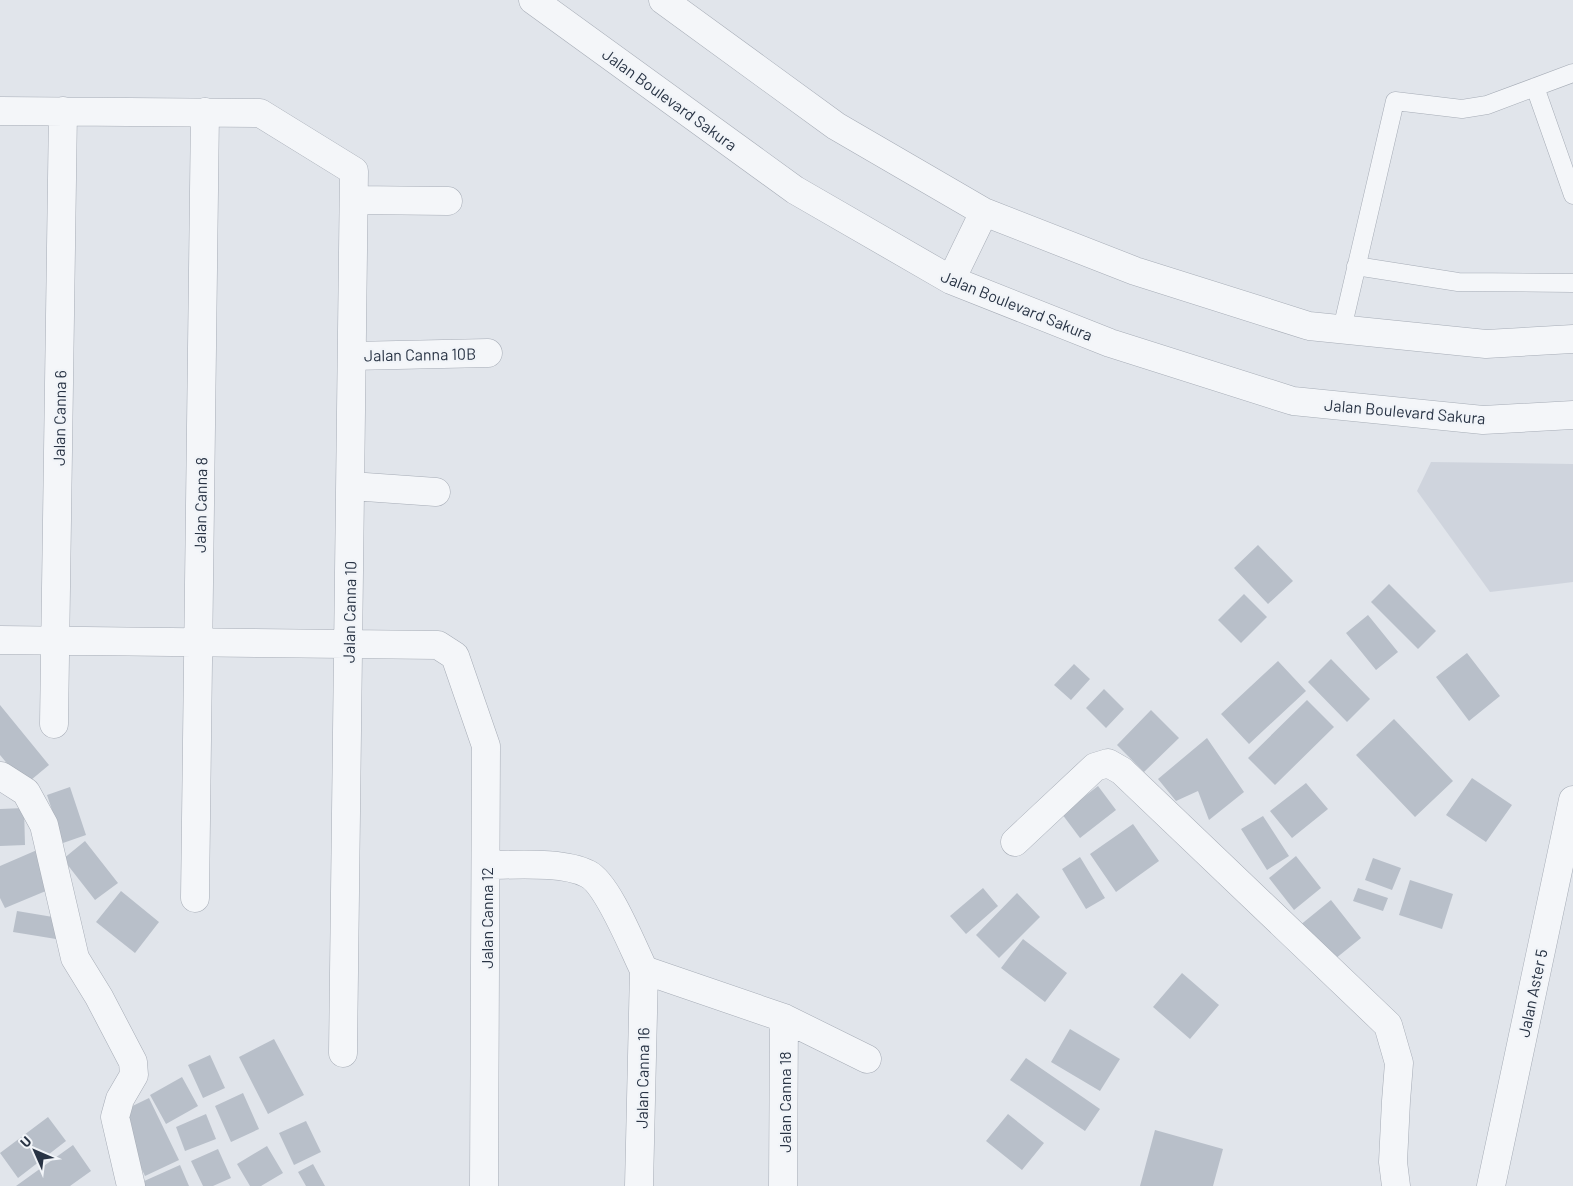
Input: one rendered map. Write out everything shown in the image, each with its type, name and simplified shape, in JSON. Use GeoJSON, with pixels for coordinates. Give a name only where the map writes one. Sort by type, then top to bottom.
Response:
{"type":"FeatureCollection","features":[{"type":"Feature","properties":{"kind":"street","name":"Jalan Boulevard Sakura"},"geometry":{"type":"LineString","coordinates":[[534,0],[794,190],[951,280],[1110,343],[1294,401],[1483,420],[1573,415]]}},
{"type":"Feature","properties":{"kind":"street"},"geometry":{"type":"LineString","coordinates":[[663,0],[836,126],[984,212],[1135,271],[1309,326],[1486,344],[1573,339]]}},
{"type":"Feature","properties":{"kind":"street"},"geometry":{"type":"LineString","coordinates":[[0,111],[204,112]]}},
{"type":"Feature","properties":{"kind":"street","name":"Jalan Canna 6"},"geometry":{"type":"LineString","coordinates":[[54,724],[63,111]]}},
{"type":"Feature","properties":{"kind":"street","name":"Jalan Canna 10"},"geometry":{"type":"LineString","coordinates":[[204,112],[260,113],[354,171],[343,1053]]}},
{"type":"Feature","properties":{"kind":"street","name":"Jalan Canna 8"},"geometry":{"type":"LineString","coordinates":[[195,898],[204,112]]}},
{"type":"Feature","properties":{"kind":"street"},"geometry":{"type":"LineString","coordinates":[[354,200],[448,201]]}},
{"type":"Feature","properties":{"kind":"street"},"geometry":{"type":"LineString","coordinates":[[951,280],[984,212]]}},
{"type":"Feature","properties":{"kind":"street","name":"Jalan Canna 10B"},"geometry":{"type":"LineString","coordinates":[[352,356],[488,353]]}},
{"type":"Feature","properties":{"kind":"street"},"geometry":{"type":"LineString","coordinates":[[350,486],[436,492]]}},
{"type":"Feature","properties":{"kind":"street"},"geometry":{"type":"LineString","coordinates":[[0,640],[348,644]]}},
{"type":"Feature","properties":{"kind":"street","name":"Jalan Canna 12"},"geometry":{"type":"LineString","coordinates":[[348,644],[438,645],[455,656],[486,746],[484,1186]]}},
{"type":"Feature","properties":{"kind":"street"},"geometry":{"type":"LineString","coordinates":[[1015,842],[1095,767],[1108,764],[1122,771],[1388,1025],[1399,1063],[1394,1162],[1396,1186]]}},
{"type":"Feature","properties":{"kind":"street"},"geometry":{"type":"LineString","coordinates":[[1,776],[26,792],[44,825],[75,958],[99,997],[133,1062],[134,1075],[120,1099],[115,1117],[131,1186]]}},
{"type":"Feature","properties":{"kind":"street","name":"Jalan Aster 5"},"geometry":{"type":"LineString","coordinates":[[1498,1184],[1573,800]]}},
{"type":"Feature","properties":{"kind":"street"},"geometry":{"type":"LineString","coordinates":[[486,865],[563,866],[590,874],[609,897],[644,970],[784,1018],[867,1059]]}},
{"type":"Feature","properties":{"kind":"street","name":"Jalan Canna 16"},"geometry":{"type":"LineString","coordinates":[[639,1186],[644,970]]}},
{"type":"Feature","properties":{"kind":"street","name":"Jalan Canna 18"},"geometry":{"type":"LineString","coordinates":[[784,1018],[789,1185]]}},
{"type":"Feature","properties":{"kind":"lane"},"geometry":{"type":"LineString","coordinates":[[1342,329],[1394,101],[1462,109],[1488,105],[1573,73]]}},
{"type":"Feature","properties":{"kind":"lane"},"geometry":{"type":"LineString","coordinates":[[1535,87],[1573,196]]}},
{"type":"Feature","properties":{"kind":"lane"},"geometry":{"type":"LineString","coordinates":[[1356,266],[1458,282],[1573,283]]}},
{"type":"Feature","properties":{"kind":"shaded area"},"geometry":{"type":"Polygon","coordinates":[[[1431,462],[1573,464],[1573,582],[1490,592],[1417,491],[1431,462]]]}},
{"type":"Feature","properties":{"kind":"building"},"geometry":{"type":"Polygon","coordinates":[[[1258,545],[1293,581],[1268,604],[1234,568],[1258,545]]]}},
{"type":"Feature","properties":{"kind":"building"},"geometry":{"type":"Polygon","coordinates":[[[1389,584],[1436,631],[1418,649],[1371,602],[1389,584]]]}},
{"type":"Feature","properties":{"kind":"building"},"geometry":{"type":"Polygon","coordinates":[[[1244,594],[1267,617],[1241,643],[1218,620],[1244,594]]]}},
{"type":"Feature","properties":{"kind":"building"},"geometry":{"type":"Polygon","coordinates":[[[1368,615],[1398,652],[1376,670],[1346,633],[1368,615]]]}},
{"type":"Feature","properties":{"kind":"building"},"geometry":{"type":"Polygon","coordinates":[[[1467,653],[1500,696],[1469,721],[1436,677],[1467,653]]]}},
{"type":"Feature","properties":{"kind":"building"},"geometry":{"type":"Polygon","coordinates":[[[1331,659],[1370,699],[1347,722],[1308,682],[1331,659]]]}},
{"type":"Feature","properties":{"kind":"building"},"geometry":{"type":"Polygon","coordinates":[[[1278,661],[1306,691],[1249,744],[1221,714],[1278,661]]]}},
{"type":"Feature","properties":{"kind":"building"},"geometry":{"type":"Polygon","coordinates":[[[1074,664],[1090,679],[1071,700],[1054,685],[1074,664]]]}},
{"type":"Feature","properties":{"kind":"building"},"geometry":{"type":"Polygon","coordinates":[[[1104,689],[1124,709],[1106,728],[1086,708],[1104,689]]]}},
{"type":"Feature","properties":{"kind":"building"},"geometry":{"type":"Polygon","coordinates":[[[1307,700],[1334,727],[1275,785],[1248,758],[1307,700]]]}},
{"type":"Feature","properties":{"kind":"building"},"geometry":{"type":"Polygon","coordinates":[[[0,705],[49,765],[25,785],[0,755],[0,705]]]}},
{"type":"Feature","properties":{"kind":"building"},"geometry":{"type":"Polygon","coordinates":[[[1151,710],[1179,738],[1144,772],[1117,745],[1151,710]]]}},
{"type":"Feature","properties":{"kind":"building"},"geometry":{"type":"Polygon","coordinates":[[[1394,719],[1453,781],[1415,817],[1356,755],[1394,719]]]}},
{"type":"Feature","properties":{"kind":"building"},"geometry":{"type":"Polygon","coordinates":[[[1207,738],[1244,792],[1209,820],[1198,791],[1176,801],[1158,779],[1207,738]]]}},
{"type":"Feature","properties":{"kind":"building"},"geometry":{"type":"Polygon","coordinates":[[[1472,778],[1512,805],[1486,842],[1446,815],[1472,778]]]}},
{"type":"Feature","properties":{"kind":"building"},"geometry":{"type":"Polygon","coordinates":[[[1306,783],[1328,809],[1292,838],[1270,811],[1306,783]]]}},
{"type":"Feature","properties":{"kind":"building"},"geometry":{"type":"Polygon","coordinates":[[[1098,786],[1116,810],[1080,838],[1062,814],[1098,786]]]}},
{"type":"Feature","properties":{"kind":"building"},"geometry":{"type":"Polygon","coordinates":[[[70,787],[86,835],[63,843],[47,795],[70,787]]]}},
{"type":"Feature","properties":{"kind":"building"},"geometry":{"type":"Polygon","coordinates":[[[24,808],[25,845],[0,846],[0,809],[24,808]]]}},
{"type":"Feature","properties":{"kind":"building"},"geometry":{"type":"Polygon","coordinates":[[[1263,816],[1289,856],[1267,870],[1241,829],[1263,816]]]}},
{"type":"Feature","properties":{"kind":"building"},"geometry":{"type":"Polygon","coordinates":[[[1133,824],[1159,861],[1116,892],[1090,854],[1133,824]]]}},
{"type":"Feature","properties":{"kind":"building"},"geometry":{"type":"Polygon","coordinates":[[[85,841],[118,883],[95,900],[63,859],[85,841]]]}},
{"type":"Feature","properties":{"kind":"building"},"geometry":{"type":"Polygon","coordinates":[[[37,850],[53,888],[5,908],[0,898],[0,866],[37,850]]]}},
{"type":"Feature","properties":{"kind":"building"},"geometry":{"type":"Polygon","coordinates":[[[1296,856],[1321,888],[1294,910],[1269,878],[1296,856]]]}},
{"type":"Feature","properties":{"kind":"building"},"geometry":{"type":"Polygon","coordinates":[[[1080,857],[1105,898],[1086,909],[1062,869],[1080,857]]]}},
{"type":"Feature","properties":{"kind":"building"},"geometry":{"type":"Polygon","coordinates":[[[1373,858],[1401,868],[1392,890],[1365,880],[1373,858]]]}},
{"type":"Feature","properties":{"kind":"building"},"geometry":{"type":"Polygon","coordinates":[[[1410,880],[1453,894],[1442,929],[1399,915],[1410,880]]]}},
{"type":"Feature","properties":{"kind":"building"},"geometry":{"type":"Polygon","coordinates":[[[983,888],[998,906],[966,934],[950,916],[983,888]]]}},
{"type":"Feature","properties":{"kind":"building"},"geometry":{"type":"Polygon","coordinates":[[[1358,888],[1388,898],[1383,911],[1353,901],[1358,888]]]}},
{"type":"Feature","properties":{"kind":"building"},"geometry":{"type":"Polygon","coordinates":[[[121,891],[159,922],[135,953],[96,922],[121,891]]]}},
{"type":"Feature","properties":{"kind":"building"},"geometry":{"type":"Polygon","coordinates":[[[1017,893],[1040,917],[999,958],[976,935],[1017,893]]]}},
{"type":"Feature","properties":{"kind":"building"},"geometry":{"type":"Polygon","coordinates":[[[1331,900],[1361,938],[1330,963],[1299,926],[1331,900]]]}},
{"type":"Feature","properties":{"kind":"building"},"geometry":{"type":"Polygon","coordinates":[[[17,911],[59,918],[56,939],[13,932],[17,911]]]}},
{"type":"Feature","properties":{"kind":"building"},"geometry":{"type":"Polygon","coordinates":[[[1023,939],[1067,973],[1045,1002],[1001,968],[1023,939]]]}},
{"type":"Feature","properties":{"kind":"building"},"geometry":{"type":"Polygon","coordinates":[[[1182,973],[1219,1005],[1190,1039],[1153,1007],[1182,973]]]}},
{"type":"Feature","properties":{"kind":"building"},"geometry":{"type":"Polygon","coordinates":[[[1070,1029],[1120,1059],[1100,1091],[1051,1062],[1070,1029]]]}},
{"type":"Feature","properties":{"kind":"building"},"geometry":{"type":"Polygon","coordinates":[[[274,1039],[304,1095],[268,1114],[239,1057],[274,1039]]]}},
{"type":"Feature","properties":{"kind":"building"},"geometry":{"type":"Polygon","coordinates":[[[210,1055],[225,1088],[203,1098],[188,1065],[210,1055]]]}},
{"type":"Feature","properties":{"kind":"building"},"geometry":{"type":"Polygon","coordinates":[[[1026,1058],[1100,1109],[1085,1131],[1010,1080],[1026,1058]]]}},
{"type":"Feature","properties":{"kind":"building"},"geometry":{"type":"Polygon","coordinates":[[[182,1077],[198,1106],[166,1124],[150,1095],[182,1077]]]}},
{"type":"Feature","properties":{"kind":"building"},"geometry":{"type":"Polygon","coordinates":[[[243,1093],[259,1129],[231,1142],[215,1106],[243,1093]]]}},
{"type":"Feature","properties":{"kind":"building"},"geometry":{"type":"Polygon","coordinates":[[[149,1098],[179,1160],[145,1176],[116,1114],[149,1098]]]}},
{"type":"Feature","properties":{"kind":"building"},"geometry":{"type":"Polygon","coordinates":[[[206,1114],[216,1139],[185,1151],[176,1127],[206,1114]]]}},
{"type":"Feature","properties":{"kind":"building"},"geometry":{"type":"Polygon","coordinates":[[[1008,1114],[1044,1143],[1022,1170],[986,1141],[1008,1114]]]}},
{"type":"Feature","properties":{"kind":"building"},"geometry":{"type":"Polygon","coordinates":[[[48,1117],[66,1141],[18,1178],[0,1153],[48,1117]]]}},
{"type":"Feature","properties":{"kind":"building"},"geometry":{"type":"Polygon","coordinates":[[[306,1121],[321,1152],[294,1165],[279,1133],[306,1121]]]}},
{"type":"Feature","properties":{"kind":"building"},"geometry":{"type":"Polygon","coordinates":[[[1155,1130],[1223,1149],[1213,1186],[1140,1186],[1155,1130]]]}},
{"type":"Feature","properties":{"kind":"building"},"geometry":{"type":"Polygon","coordinates":[[[73,1145],[91,1171],[70,1186],[16,1186],[73,1145]]]}},
{"type":"Feature","properties":{"kind":"building"},"geometry":{"type":"Polygon","coordinates":[[[267,1146],[283,1173],[261,1186],[250,1186],[237,1164],[267,1146]]]}},
{"type":"Feature","properties":{"kind":"building"},"geometry":{"type":"Polygon","coordinates":[[[218,1149],[231,1178],[213,1186],[203,1186],[191,1161],[218,1149]]]}},
{"type":"Feature","properties":{"kind":"building"},"geometry":{"type":"Polygon","coordinates":[[[313,1164],[325,1186],[306,1186],[298,1172],[313,1164]]]}},
{"type":"Feature","properties":{"kind":"building"},"geometry":{"type":"Polygon","coordinates":[[[180,1165],[189,1186],[144,1186],[142,1182],[180,1165]]]}}]}
